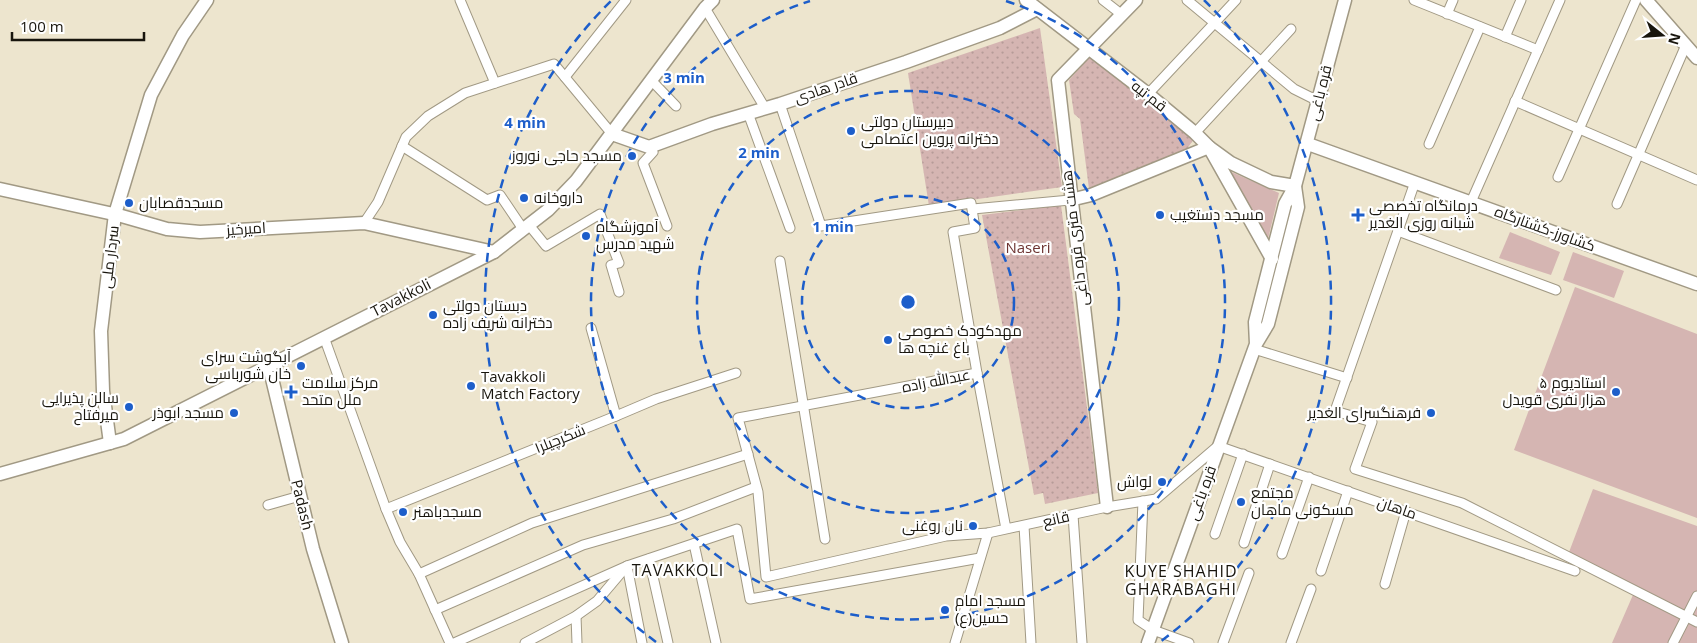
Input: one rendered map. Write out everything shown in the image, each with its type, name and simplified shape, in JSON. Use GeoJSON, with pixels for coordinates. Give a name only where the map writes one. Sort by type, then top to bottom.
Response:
{"type":"FeatureCollection","features":[{"type":"Feature","properties":{"kind":"street","name":"سردار ملی"},"geometry":{"type":"LineString","coordinates":[[110,443],[103,391],[101,331],[115,214],[151,95],[183,35],[207,0]]}},
{"type":"Feature","properties":{"kind":"street"},"geometry":{"type":"LineString","coordinates":[[460,0],[496,83]]}},
{"type":"Feature","properties":{"kind":"street"},"geometry":{"type":"LineString","coordinates":[[565,77],[626,0]]}},
{"type":"Feature","properties":{"kind":"street","name":"قم تپه"},"geometry":{"type":"LineString","coordinates":[[1026,0],[1148,94],[1232,163],[1271,182],[1295,186]]}},
{"type":"Feature","properties":{"kind":"street"},"geometry":{"type":"LineString","coordinates":[[1103,0],[1121,14]]}},
{"type":"Feature","properties":{"kind":"street","name":"هشت متری قره داغی"},"geometry":{"type":"LineString","coordinates":[[1107,507],[1070,200],[1058,80],[1136,0]]}},
{"type":"Feature","properties":{"kind":"street"},"geometry":{"type":"LineString","coordinates":[[1187,0],[1294,88],[1318,101]]}},
{"type":"Feature","properties":{"kind":"street"},"geometry":{"type":"LineString","coordinates":[[1148,94],[1236,0]]}},
{"type":"Feature","properties":{"kind":"street","name":"قره باغی"},"geometry":{"type":"LineString","coordinates":[[1295,186],[1308,144],[1345,0]]}},
{"type":"Feature","properties":{"kind":"street"},"geometry":{"type":"LineString","coordinates":[[1414,0],[1538,50]]}},
{"type":"Feature","properties":{"kind":"street"},"geometry":{"type":"LineString","coordinates":[[1447,14],[1453,0]]}},
{"type":"Feature","properties":{"kind":"street"},"geometry":{"type":"LineString","coordinates":[[1505,37],[1521,0]]}},
{"type":"Feature","properties":{"kind":"street"},"geometry":{"type":"LineString","coordinates":[[1470,202],[1560,0]]}},
{"type":"Feature","properties":{"kind":"street"},"geometry":{"type":"LineString","coordinates":[[1558,177],[1636,0]]}},
{"type":"Feature","properties":{"kind":"street"},"geometry":{"type":"LineString","coordinates":[[1646,0],[1697,58]]}},
{"type":"Feature","properties":{"kind":"street"},"geometry":{"type":"LineString","coordinates":[[709,4],[765,108]]}},
{"type":"Feature","properties":{"kind":"street","name":"Tavakkoli"},"geometry":{"type":"LineString","coordinates":[[0,474],[124,439],[494,252],[548,210],[576,181],[709,4]]}},
{"type":"Feature","properties":{"kind":"street","name":"قادر هادی"},"geometry":{"type":"LineString","coordinates":[[649,147],[712,124],[780,104],[906,62],[944,46],[1000,28],[1038,9]]}},
{"type":"Feature","properties":{"kind":"street"},"geometry":{"type":"LineString","coordinates":[[1429,144],[1480,27]]}},
{"type":"Feature","properties":{"kind":"street"},"geometry":{"type":"LineString","coordinates":[[1195,133],[1291,29]]}},
{"type":"Feature","properties":{"kind":"street"},"geometry":{"type":"LineString","coordinates":[[1617,204],[1686,45]]}},
{"type":"Feature","properties":{"kind":"street"},"geometry":{"type":"LineString","coordinates":[[364,223],[378,202],[406,137],[428,116],[465,93],[554,64],[612,134],[649,147],[653,152],[643,163],[667,226]]}},
{"type":"Feature","properties":{"kind":"street"},"geometry":{"type":"LineString","coordinates":[[651,80],[676,106]]}},
{"type":"Feature","properties":{"kind":"street"},"geometry":{"type":"LineString","coordinates":[[1515,101],[1697,180]]}},
{"type":"Feature","properties":{"kind":"street"},"geometry":{"type":"LineString","coordinates":[[780,104],[821,226],[971,202],[975,228],[953,232],[977,373]]}},
{"type":"Feature","properties":{"kind":"street"},"geometry":{"type":"LineString","coordinates":[[748,113],[790,228]]}},
{"type":"Feature","properties":{"kind":"street","name":"کشاورز-کشتارگاه"},"geometry":{"type":"LineString","coordinates":[[1308,144],[1697,284]]}},
{"type":"Feature","properties":{"kind":"street"},"geometry":{"type":"LineString","coordinates":[[402,146],[487,200],[500,194],[526,227],[546,246],[600,214],[618,263],[611,265],[619,292]]}},
{"type":"Feature","properties":{"kind":"street"},"geometry":{"type":"LineString","coordinates":[[973,209],[1070,200],[1092,195],[1209,146]]}},
{"type":"Feature","properties":{"kind":"street","name":"قم تپه"},"geometry":{"type":"LineString","coordinates":[[1209,146],[1272,259]]}},
{"type":"Feature","properties":{"kind":"street"},"geometry":{"type":"LineString","coordinates":[[1415,182],[1336,411],[1372,422],[1355,469],[1462,503],[1697,622]]}},
{"type":"Feature","properties":{"kind":"street"},"geometry":{"type":"LineString","coordinates":[[1255,346],[1255,322],[1285,204],[1295,186]]}},
{"type":"Feature","properties":{"kind":"street"},"geometry":{"type":"LineString","coordinates":[[1255,346],[1268,324],[1298,207],[1295,186]]}},
{"type":"Feature","properties":{"kind":"street","name":"امیرخیز"},"geometry":{"type":"LineString","coordinates":[[0,189],[115,214],[167,229],[200,232],[364,223],[494,252]]}},
{"type":"Feature","properties":{"kind":"street"},"geometry":{"type":"LineString","coordinates":[[1398,231],[1556,290]]}},
{"type":"Feature","properties":{"kind":"street"},"geometry":{"type":"LineString","coordinates":[[780,261],[825,539]]}},
{"type":"Feature","properties":{"kind":"street"},"geometry":{"type":"LineString","coordinates":[[591,328],[616,416]]}},
{"type":"Feature","properties":{"kind":"street"},"geometry":{"type":"LineString","coordinates":[[324,337],[386,509],[400,542],[419,574],[450,643]]}},
{"type":"Feature","properties":{"kind":"street"},"geometry":{"type":"LineString","coordinates":[[1255,346],[1347,378]]}},
{"type":"Feature","properties":{"kind":"street","name":"قره باغی"},"geometry":{"type":"LineString","coordinates":[[1148,643],[1255,346]]}},
{"type":"Feature","properties":{"kind":"street","name":"Padash"},"geometry":{"type":"LineString","coordinates":[[268,366],[313,549],[342,643]]}},
{"type":"Feature","properties":{"kind":"street","name":"شکرچیلر۱"},"geometry":{"type":"LineString","coordinates":[[386,509],[656,399],[736,373]]}},
{"type":"Feature","properties":{"kind":"street","name":"عبدالله زاده"},"geometry":{"type":"LineString","coordinates":[[748,454],[738,418],[977,373],[1006,529]]}},
{"type":"Feature","properties":{"kind":"street","name":"قانع"},"geometry":{"type":"LineString","coordinates":[[756,487],[766,577],[946,536],[988,533],[1107,507],[1156,499],[1218,446]]}},
{"type":"Feature","properties":{"kind":"street","name":"ماهان"},"geometry":{"type":"LineString","coordinates":[[1218,446],[1575,571]]}},
{"type":"Feature","properties":{"kind":"street"},"geometry":{"type":"LineString","coordinates":[[419,574],[532,523],[748,454],[756,487],[673,519],[583,545],[435,610]]}},
{"type":"Feature","properties":{"kind":"street"},"geometry":{"type":"LineString","coordinates":[[1214,534],[1243,454]]}},
{"type":"Feature","properties":{"kind":"street"},"geometry":{"type":"LineString","coordinates":[[1244,543],[1270,464]]}},
{"type":"Feature","properties":{"kind":"street"},"geometry":{"type":"LineString","coordinates":[[1282,554],[1309,477]]}},
{"type":"Feature","properties":{"kind":"street"},"geometry":{"type":"LineString","coordinates":[[1321,571],[1348,491]]}},
{"type":"Feature","properties":{"kind":"street"},"geometry":{"type":"LineString","coordinates":[[268,505],[300,496]]}},
{"type":"Feature","properties":{"kind":"street"},"geometry":{"type":"LineString","coordinates":[[1143,502],[1138,620],[1153,630],[1189,643]]}},
{"type":"Feature","properties":{"kind":"street"},"geometry":{"type":"LineString","coordinates":[[1385,584],[1406,512]]}},
{"type":"Feature","properties":{"kind":"street"},"geometry":{"type":"LineString","coordinates":[[1073,515],[1082,643]]}},
{"type":"Feature","properties":{"kind":"street"},"geometry":{"type":"LineString","coordinates":[[1024,526],[1031,643]]}},
{"type":"Feature","properties":{"kind":"street"},"geometry":{"type":"LineString","coordinates":[[454,643],[627,566],[737,529],[750,599],[980,558]]}},
{"type":"Feature","properties":{"kind":"street"},"geometry":{"type":"LineString","coordinates":[[955,643],[988,533]]}},
{"type":"Feature","properties":{"kind":"street"},"geometry":{"type":"LineString","coordinates":[[694,544],[716,643]]}},
{"type":"Feature","properties":{"kind":"street"},"geometry":{"type":"LineString","coordinates":[[649,559],[668,643]]}},
{"type":"Feature","properties":{"kind":"street"},"geometry":{"type":"LineString","coordinates":[[525,643],[576,616],[598,601],[627,566]]}},
{"type":"Feature","properties":{"kind":"street"},"geometry":{"type":"LineString","coordinates":[[627,566],[642,643]]}},
{"type":"Feature","properties":{"kind":"street"},"geometry":{"type":"LineString","coordinates":[[1223,643],[1249,573]]}},
{"type":"Feature","properties":{"kind":"street"},"geometry":{"type":"LineString","coordinates":[[1290,643],[1311,589]]}},
{"type":"Feature","properties":{"kind":"street"},"geometry":{"type":"LineString","coordinates":[[1673,643],[1697,596]]}},
{"type":"Feature","properties":{"kind":"street"},"geometry":{"type":"LineString","coordinates":[[576,616],[577,643]]}},
{"type":"Feature","properties":{"kind":"green space","name":"Naseri"},"geometry":{"type":"Polygon","coordinates":[[[1040,28],[1062,187],[929,206],[908,73],[1040,28]]]}},
{"type":"Feature","properties":{"kind":"green space"},"geometry":{"type":"Polygon","coordinates":[[[1087,48],[1194,139],[1184,153],[1089,189],[1080,119],[1074,114],[1069,80],[1089,58],[1087,48]]]}},
{"type":"Feature","properties":{"kind":"green space"},"geometry":{"type":"Polygon","coordinates":[[[1227,170],[1279,193],[1268,239],[1227,170]]]}},
{"type":"Feature","properties":{"kind":"green space","name":"Naseri"},"geometry":{"type":"Polygon","coordinates":[[[1061,205],[1098,493],[1045,504],[1043,493],[1034,495],[982,215],[1061,205]]]}},
{"type":"Feature","properties":{"kind":"green space"},"geometry":{"type":"Polygon","coordinates":[[[1510,232],[1560,252],[1551,275],[1499,258],[1510,232]]]}},
{"type":"Feature","properties":{"kind":"green space"},"geometry":{"type":"Polygon","coordinates":[[[1573,252],[1624,271],[1614,298],[1563,280],[1573,252]]]}},
{"type":"Feature","properties":{"kind":"green space","name":"استادیوم ۵ هزار نفری قویدل"},"geometry":{"type":"Polygon","coordinates":[[[1575,287],[1697,334],[1697,518],[1514,450],[1575,287]]]}},
{"type":"Feature","properties":{"kind":"green space"},"geometry":{"type":"Polygon","coordinates":[[[1593,489],[1697,526],[1697,643],[1612,643],[1636,588],[1566,560],[1593,489]]]}},
{"type":"Feature","properties":{"kind":"place","name":"دبیرستان دولتی دخترانه پروین اعتصامی"},"geometry":{"type":"Point","coordinates":[851,131]}},
{"type":"Feature","properties":{"kind":"place","name":"مسجد حاجی نوروز"},"geometry":{"type":"Point","coordinates":[632,156]}},
{"type":"Feature","properties":{"kind":"place","name":"داروخانه"},"geometry":{"type":"Point","coordinates":[524,198]}},
{"type":"Feature","properties":{"kind":"place","name":"مسجدقصابان"},"geometry":{"type":"Point","coordinates":[129,203]}},
{"type":"Feature","properties":{"kind":"place","name":"مسجد دستغیب"},"geometry":{"type":"Point","coordinates":[1160,215]}},
{"type":"Feature","properties":{"kind":"place","name":"درمانگاه تخصصی شبانه روزی الغدیر"},"geometry":{"type":"Point","coordinates":[1358,215]}},
{"type":"Feature","properties":{"kind":"place","name":"آموزشگاه شهید مدرس"},"geometry":{"type":"Point","coordinates":[586,236]}},
{"type":"Feature","properties":{"kind":"place","name":"دبستان دولتی دخترانه شریف زاده"},"geometry":{"type":"Point","coordinates":[433,315]}},
{"type":"Feature","properties":{"kind":"place","name":"مهدکودک خصوصی باغ غنچه ها"},"geometry":{"type":"Point","coordinates":[888,340]}},
{"type":"Feature","properties":{"kind":"place","name":"آبگوشت سرای خان شورباسی"},"geometry":{"type":"Point","coordinates":[301,366]}},
{"type":"Feature","properties":{"kind":"place","name":"Tavakkoli Match Factory"},"geometry":{"type":"Point","coordinates":[471,386]}},
{"type":"Feature","properties":{"kind":"place","name":"مرکز سلامت ملل متحد"},"geometry":{"type":"Point","coordinates":[291,392]}},
{"type":"Feature","properties":{"kind":"place","name":"استادیوم ۵ هزار نفری قویدل"},"geometry":{"type":"Point","coordinates":[1616,392]}},
{"type":"Feature","properties":{"kind":"place","name":"سالن پذیرایی میرفتاح"},"geometry":{"type":"Point","coordinates":[129,407]}},
{"type":"Feature","properties":{"kind":"place","name":"مسجد ابوذر"},"geometry":{"type":"Point","coordinates":[234,413]}},
{"type":"Feature","properties":{"kind":"place","name":"فرهنگسرای الغدیر"},"geometry":{"type":"Point","coordinates":[1431,413]}},
{"type":"Feature","properties":{"kind":"place","name":"لواش"},"geometry":{"type":"Point","coordinates":[1162,482]}},
{"type":"Feature","properties":{"kind":"place","name":"مجتمع مسکونی ماهان"},"geometry":{"type":"Point","coordinates":[1241,502]}},
{"type":"Feature","properties":{"kind":"place","name":"مسجدباهنر"},"geometry":{"type":"Point","coordinates":[403,512]}},
{"type":"Feature","properties":{"kind":"place","name":"نان روغنی"},"geometry":{"type":"Point","coordinates":[973,526]}},
{"type":"Feature","properties":{"kind":"place","name":"مسجد امام حسین(ع)"},"geometry":{"type":"Point","coordinates":[945,610]}},
{"type":"Feature","properties":{"kind":"district","name":"TAVAKKOLI"},"geometry":{"type":"Point","coordinates":[678,570]}},
{"type":"Feature","properties":{"kind":"district","name":"KUYE SHAHID GHARABAGHI"},"geometry":{"type":"Point","coordinates":[1181,580]}}]}
